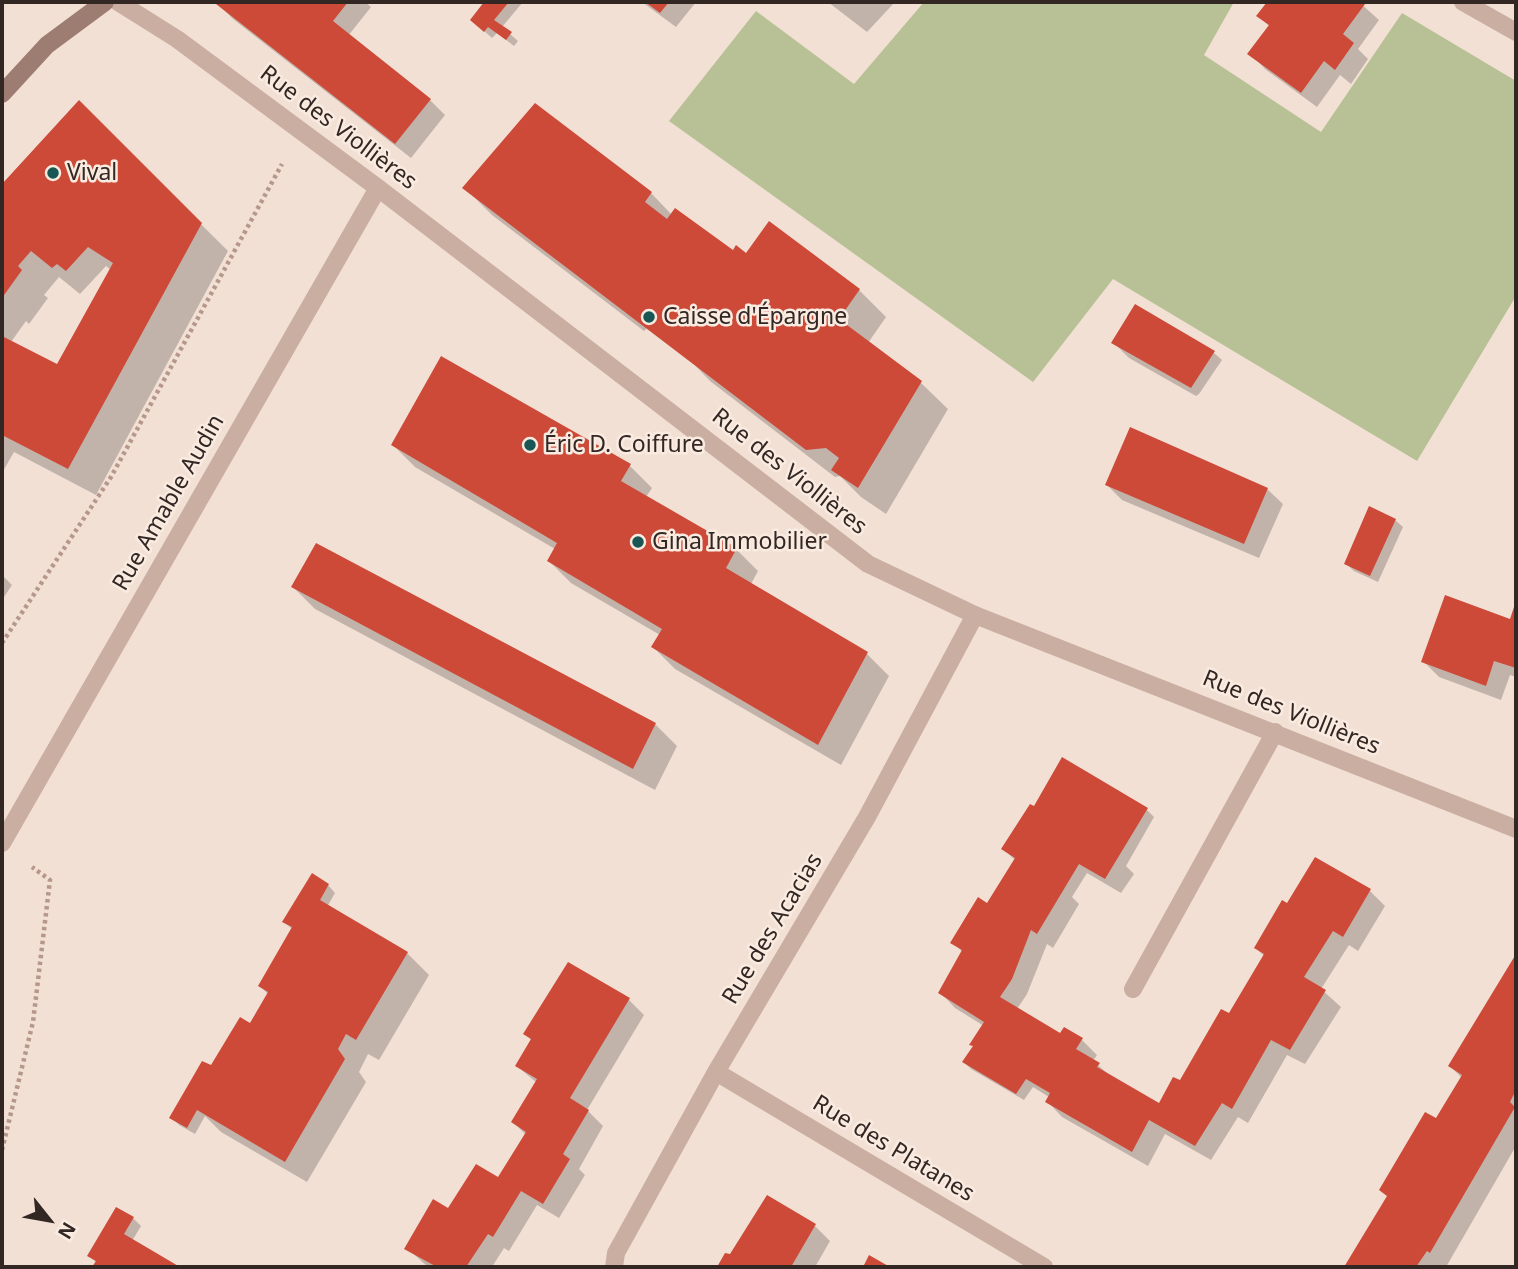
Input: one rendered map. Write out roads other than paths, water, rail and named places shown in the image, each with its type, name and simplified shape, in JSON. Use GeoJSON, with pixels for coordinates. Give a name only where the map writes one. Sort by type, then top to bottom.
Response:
{"type":"FeatureCollection","features":[{"type":"Feature","properties":{"kind":"main road"},"geometry":{"type":"LineString","coordinates":[[2,94],[47,45],[105,2]]}},
{"type":"Feature","properties":{"kind":"street","name":"Rue des Viollières"},"geometry":{"type":"LineString","coordinates":[[118,2],[177,39],[378,188],[868,564],[975,615],[1516,829]]}},
{"type":"Feature","properties":{"kind":"street"},"geometry":{"type":"LineString","coordinates":[[1463,2],[1516,32]]}},
{"type":"Feature","properties":{"kind":"street","name":"Rue Amable Audin"},"geometry":{"type":"LineString","coordinates":[[2,843],[378,188]]}},
{"type":"Feature","properties":{"kind":"street","name":"Rue des Acacias"},"geometry":{"type":"LineString","coordinates":[[614,1267],[616,1253],[716,1072],[867,817],[975,615]]}},
{"type":"Feature","properties":{"kind":"street"},"geometry":{"type":"LineString","coordinates":[[1133,989],[1275,732]]}},
{"type":"Feature","properties":{"kind":"street","name":"Rue des Platanes"},"geometry":{"type":"LineString","coordinates":[[716,1072],[1044,1267]]}},
{"type":"Feature","properties":{"kind":"place","name":"Vival"},"geometry":{"type":"Point","coordinates":[53,173]}},
{"type":"Feature","properties":{"kind":"place","name":"Caisse d'Épargne"},"geometry":{"type":"Point","coordinates":[649,317]}},
{"type":"Feature","properties":{"kind":"place","name":"Éric D. Coiffure"},"geometry":{"type":"Point","coordinates":[530,445]}},
{"type":"Feature","properties":{"kind":"place","name":"Gina Immobilier"},"geometry":{"type":"Point","coordinates":[638,542]}}]}
